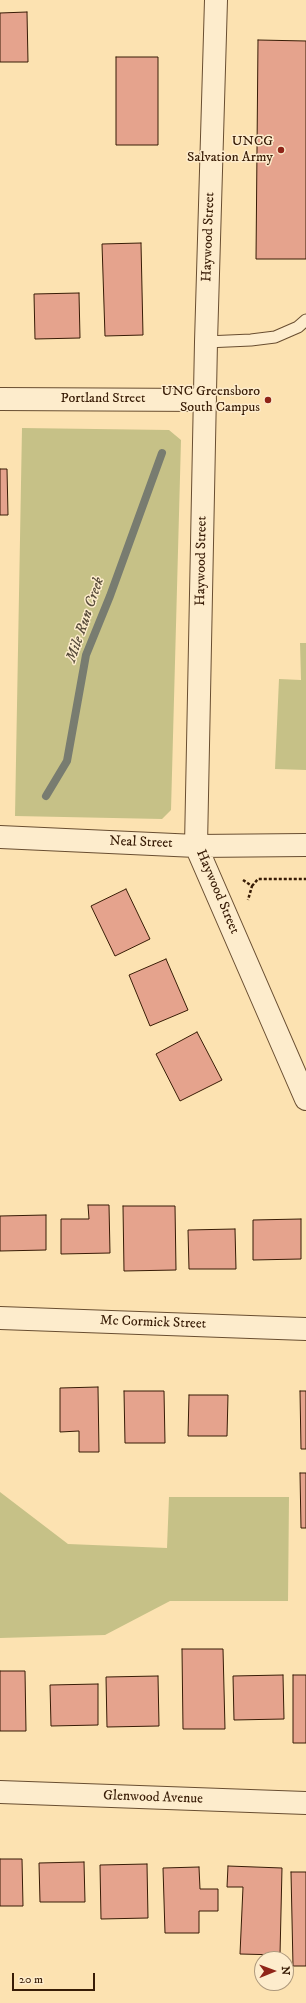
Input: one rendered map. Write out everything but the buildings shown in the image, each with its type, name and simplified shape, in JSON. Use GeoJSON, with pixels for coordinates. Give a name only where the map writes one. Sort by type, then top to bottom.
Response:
{"type":"FeatureCollection","features":[{"type":"Feature","properties":{"kind":"street","name":"Haywood Street"},"geometry":{"type":"LineString","coordinates":[[216,0],[206,342],[196,846],[306,1099]]}},
{"type":"Feature","properties":{"kind":"street","name":"Portland Street"},"geometry":{"type":"LineString","coordinates":[[0,399],[205,400]]}},
{"type":"Feature","properties":{"kind":"street","name":"Neal Street"},"geometry":{"type":"LineString","coordinates":[[0,837],[196,846],[306,846]]}},
{"type":"Feature","properties":{"kind":"street","name":"Mc Cormick Street"},"geometry":{"type":"LineString","coordinates":[[0,1318],[306,1329]]}},
{"type":"Feature","properties":{"kind":"street","name":"Glenwood Avenue"},"geometry":{"type":"LineString","coordinates":[[0,1792],[306,1803]]}},
{"type":"Feature","properties":{"kind":"lane"},"geometry":{"type":"LineString","coordinates":[[206,342],[251,340],[275,337],[298,327],[306,320]]}},
{"type":"Feature","properties":{"kind":"path"},"geometry":{"type":"LineString","coordinates":[[252,886],[258,879],[306,879]]}},
{"type":"Feature","properties":{"kind":"shaded area"},"geometry":{"type":"Polygon","coordinates":[[[22,428],[169,430],[181,440],[171,810],[162,819],[15,816],[22,428]]]}},
{"type":"Feature","properties":{"kind":"shaded area"},"geometry":{"type":"Polygon","coordinates":[[[300,643],[306,643],[306,770],[275,769],[279,679],[301,680],[300,643]]]}},
{"type":"Feature","properties":{"kind":"shaded area"},"geometry":{"type":"Polygon","coordinates":[[[0,1492],[68,1544],[167,1548],[169,1497],[289,1497],[288,1601],[170,1601],[105,1635],[0,1638],[0,1492]]]}},
{"type":"Feature","properties":{"kind":"waterway","name":"Mile Run Creek"},"geometry":{"type":"LineString","coordinates":[[46,796],[67,761],[86,655],[110,596],[162,453]]}},
{"type":"Feature","properties":{"kind":"place","name":"UNCG Salvation Army"},"geometry":{"type":"Point","coordinates":[281,150]}},
{"type":"Feature","properties":{"kind":"place","name":"UNC Greensboro South Campus"},"geometry":{"type":"Point","coordinates":[268,400]}}]}
